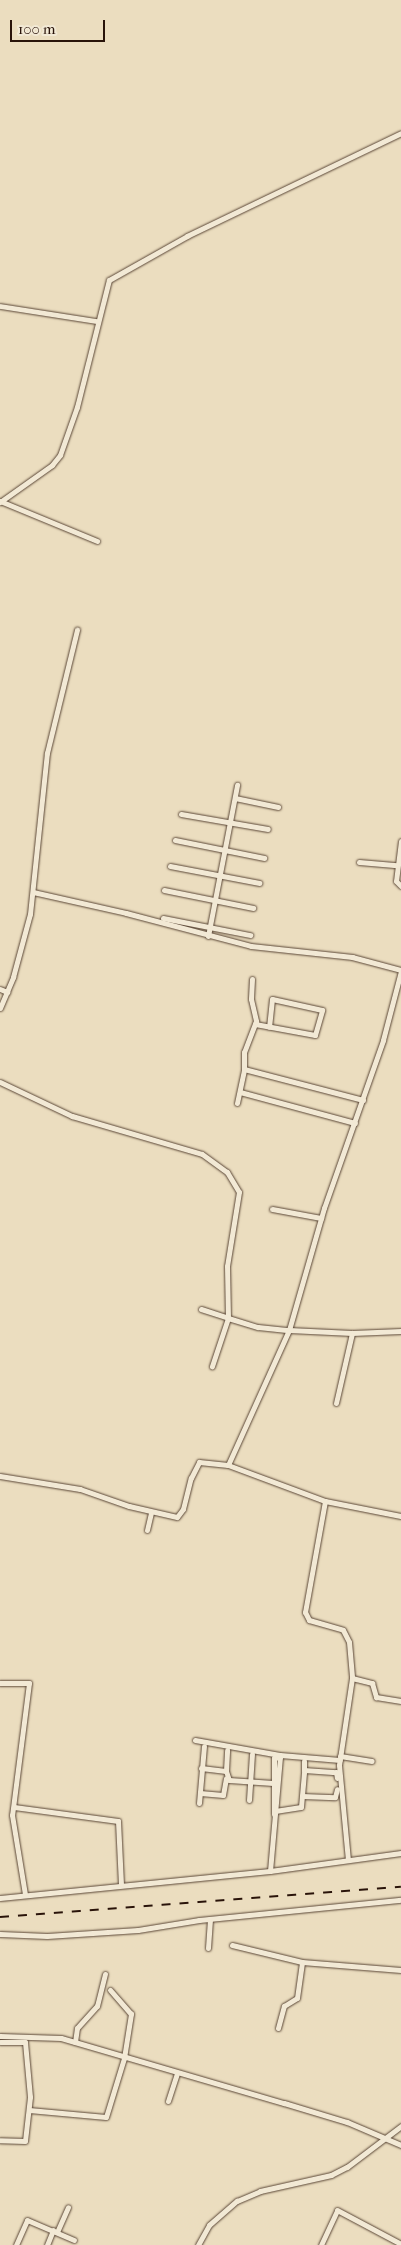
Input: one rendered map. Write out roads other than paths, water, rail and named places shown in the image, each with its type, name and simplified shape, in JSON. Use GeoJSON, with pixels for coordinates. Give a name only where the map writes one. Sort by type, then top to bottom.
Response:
{"type":"FeatureCollection","features":[{"type":"Feature","properties":{"kind":"street"},"geometry":{"type":"LineString","coordinates":[[0,501],[52,465],[60,455],[77,407],[106,285],[118,273],[268,195],[401,133]]}},
{"type":"Feature","properties":{"kind":"street"},"geometry":{"type":"LineString","coordinates":[[0,306],[96,321]]}},
{"type":"Feature","properties":{"kind":"street"},"geometry":{"type":"LineString","coordinates":[[0,501],[97,541]]}},
{"type":"Feature","properties":{"kind":"street"},"geometry":{"type":"LineString","coordinates":[[0,1008],[23,944],[33,892],[46,753],[77,630]]}},
{"type":"Feature","properties":{"kind":"street"},"geometry":{"type":"LineString","coordinates":[[208,936],[237,785]]}},
{"type":"Feature","properties":{"kind":"street"},"geometry":{"type":"LineString","coordinates":[[234,798],[278,807]]}},
{"type":"Feature","properties":{"kind":"street"},"geometry":{"type":"LineString","coordinates":[[181,814],[268,829]]}},
{"type":"Feature","properties":{"kind":"street"},"geometry":{"type":"LineString","coordinates":[[175,840],[225,848],[264,858]]}},
{"type":"Feature","properties":{"kind":"street"},"geometry":{"type":"LineString","coordinates":[[401,841],[396,865],[396,881],[401,886]]}},
{"type":"Feature","properties":{"kind":"street"},"geometry":{"type":"LineString","coordinates":[[359,862],[396,865]]}},
{"type":"Feature","properties":{"kind":"street"},"geometry":{"type":"LineString","coordinates":[[170,866],[220,873],[259,883]]}},
{"type":"Feature","properties":{"kind":"street"},"geometry":{"type":"LineString","coordinates":[[164,890],[253,908]]}},
{"type":"Feature","properties":{"kind":"street"},"geometry":{"type":"LineString","coordinates":[[33,892],[126,913],[250,946],[352,957],[401,971],[384,1040],[322,1218],[289,1330],[228,1465]]}},
{"type":"Feature","properties":{"kind":"street"},"geometry":{"type":"LineString","coordinates":[[162,918],[250,935]]}},
{"type":"Feature","properties":{"kind":"street"},"geometry":{"type":"LineString","coordinates":[[237,1103],[244,1068],[244,1052],[255,1024],[252,979]]}},
{"type":"Feature","properties":{"kind":"street"},"geometry":{"type":"LineString","coordinates":[[0,989],[7,992]]}},
{"type":"Feature","properties":{"kind":"street"},"geometry":{"type":"LineString","coordinates":[[255,1024],[269,1027],[315,1035],[322,1010],[272,999],[269,1027]]}},
{"type":"Feature","properties":{"kind":"street"},"geometry":{"type":"LineString","coordinates":[[244,1068],[363,1100]]}},
{"type":"Feature","properties":{"kind":"street"},"geometry":{"type":"LineString","coordinates":[[0,1082],[72,1116],[202,1154],[227,1172],[240,1192],[227,1266],[228,1318],[212,1366]]}},
{"type":"Feature","properties":{"kind":"street"},"geometry":{"type":"LineString","coordinates":[[240,1092],[355,1123]]}},
{"type":"Feature","properties":{"kind":"street"},"geometry":{"type":"LineString","coordinates":[[272,1209],[322,1218]]}},
{"type":"Feature","properties":{"kind":"street"},"geometry":{"type":"LineString","coordinates":[[201,1309],[258,1327],[352,1333],[401,1330]]}},
{"type":"Feature","properties":{"kind":"street"},"geometry":{"type":"LineString","coordinates":[[336,1403],[352,1333]]}},
{"type":"Feature","properties":{"kind":"street"},"geometry":{"type":"LineString","coordinates":[[0,1476],[80,1489],[151,1512],[177,1517],[183,1510],[191,1478],[199,1462],[228,1465],[325,1502],[401,1516]]}},
{"type":"Feature","properties":{"kind":"street"},"geometry":{"type":"LineString","coordinates":[[325,1502],[305,1612],[309,1620],[346,1632],[352,1678],[340,1758],[348,1860]]}},
{"type":"Feature","properties":{"kind":"street"},"geometry":{"type":"LineString","coordinates":[[147,1530],[151,1512]]}},
{"type":"Feature","properties":{"kind":"street"},"geometry":{"type":"LineString","coordinates":[[352,1678],[372,1684],[376,1697],[401,1701]]}},
{"type":"Feature","properties":{"kind":"street"},"geometry":{"type":"LineString","coordinates":[[0,1683],[29,1683],[12,1825],[25,1894]]}},
{"type":"Feature","properties":{"kind":"street"},"geometry":{"type":"LineString","coordinates":[[195,1740],[280,1755],[372,1761]]}},
{"type":"Feature","properties":{"kind":"street"},"geometry":{"type":"LineString","coordinates":[[199,1803],[204,1746]]}},
{"type":"Feature","properties":{"kind":"street"},"geometry":{"type":"LineString","coordinates":[[200,1794],[223,1795],[227,1750]]}},
{"type":"Feature","properties":{"kind":"street"},"geometry":{"type":"LineString","coordinates":[[249,1800],[252,1754]]}},
{"type":"Feature","properties":{"kind":"street"},"geometry":{"type":"LineString","coordinates":[[274,1812],[300,1808],[304,1761]]}},
{"type":"Feature","properties":{"kind":"street"},"geometry":{"type":"LineString","coordinates":[[201,1768],[226,1771]]}},
{"type":"Feature","properties":{"kind":"street"},"geometry":{"type":"LineString","coordinates":[[302,1796],[337,1795],[336,1772],[304,1770]]}},
{"type":"Feature","properties":{"kind":"street"},"geometry":{"type":"LineString","coordinates":[[226,1778],[275,1782],[270,1871]]}},
{"type":"Feature","properties":{"kind":"street"},"geometry":{"type":"LineString","coordinates":[[14,1807],[116,1820],[120,1823],[121,1885]]}},
{"type":"Feature","properties":{"kind":"street"},"geometry":{"type":"LineString","coordinates":[[0,1898],[270,1871],[401,1853]]}},
{"type":"Feature","properties":{"kind":"street"},"geometry":{"type":"LineString","coordinates":[[0,1934],[47,1936],[138,1930],[210,1919],[401,1900]]}},
{"type":"Feature","properties":{"kind":"street"},"geometry":{"type":"LineString","coordinates":[[208,1948],[210,1919]]}},
{"type":"Feature","properties":{"kind":"street"},"geometry":{"type":"LineString","coordinates":[[232,1945],[302,1962],[401,1970]]}},
{"type":"Feature","properties":{"kind":"street"},"geometry":{"type":"LineString","coordinates":[[278,2028],[284,2006],[297,1998],[302,1962]]}},
{"type":"Feature","properties":{"kind":"street"},"geometry":{"type":"LineString","coordinates":[[75,2042],[79,2026],[97,2006],[105,1974]]}},
{"type":"Feature","properties":{"kind":"street"},"geometry":{"type":"LineString","coordinates":[[29,2110],[106,2117],[124,2058],[131,2014],[110,1990]]}},
{"type":"Feature","properties":{"kind":"street"},"geometry":{"type":"LineString","coordinates":[[0,2036],[25,2039]]}},
{"type":"Feature","properties":{"kind":"street"},"geometry":{"type":"LineString","coordinates":[[0,2042],[48,2036],[75,2042],[177,2074],[284,2102],[388,2138],[401,2145]]}},
{"type":"Feature","properties":{"kind":"street"},"geometry":{"type":"LineString","coordinates":[[0,2140],[25,2141],[29,2110],[25,2039]]}},
{"type":"Feature","properties":{"kind":"street"},"geometry":{"type":"LineString","coordinates":[[168,2102],[177,2074]]}},
{"type":"Feature","properties":{"kind":"street"},"geometry":{"type":"LineString","coordinates":[[198,2245],[209,2226],[237,2201],[260,2191],[331,2175],[388,2138],[401,2126]]}},
{"type":"Feature","properties":{"kind":"street"},"geometry":{"type":"LineString","coordinates":[[47,2245],[68,2207]]}},
{"type":"Feature","properties":{"kind":"street"},"geometry":{"type":"LineString","coordinates":[[321,2245],[337,2210],[401,2244]]}},
{"type":"Feature","properties":{"kind":"street"},"geometry":{"type":"LineString","coordinates":[[16,2245],[27,2220],[74,2240]]}},
{"type":"Feature","properties":{"kind":"railway"},"geometry":{"type":"LineString","coordinates":[[0,1917],[401,1887]]}}]}
